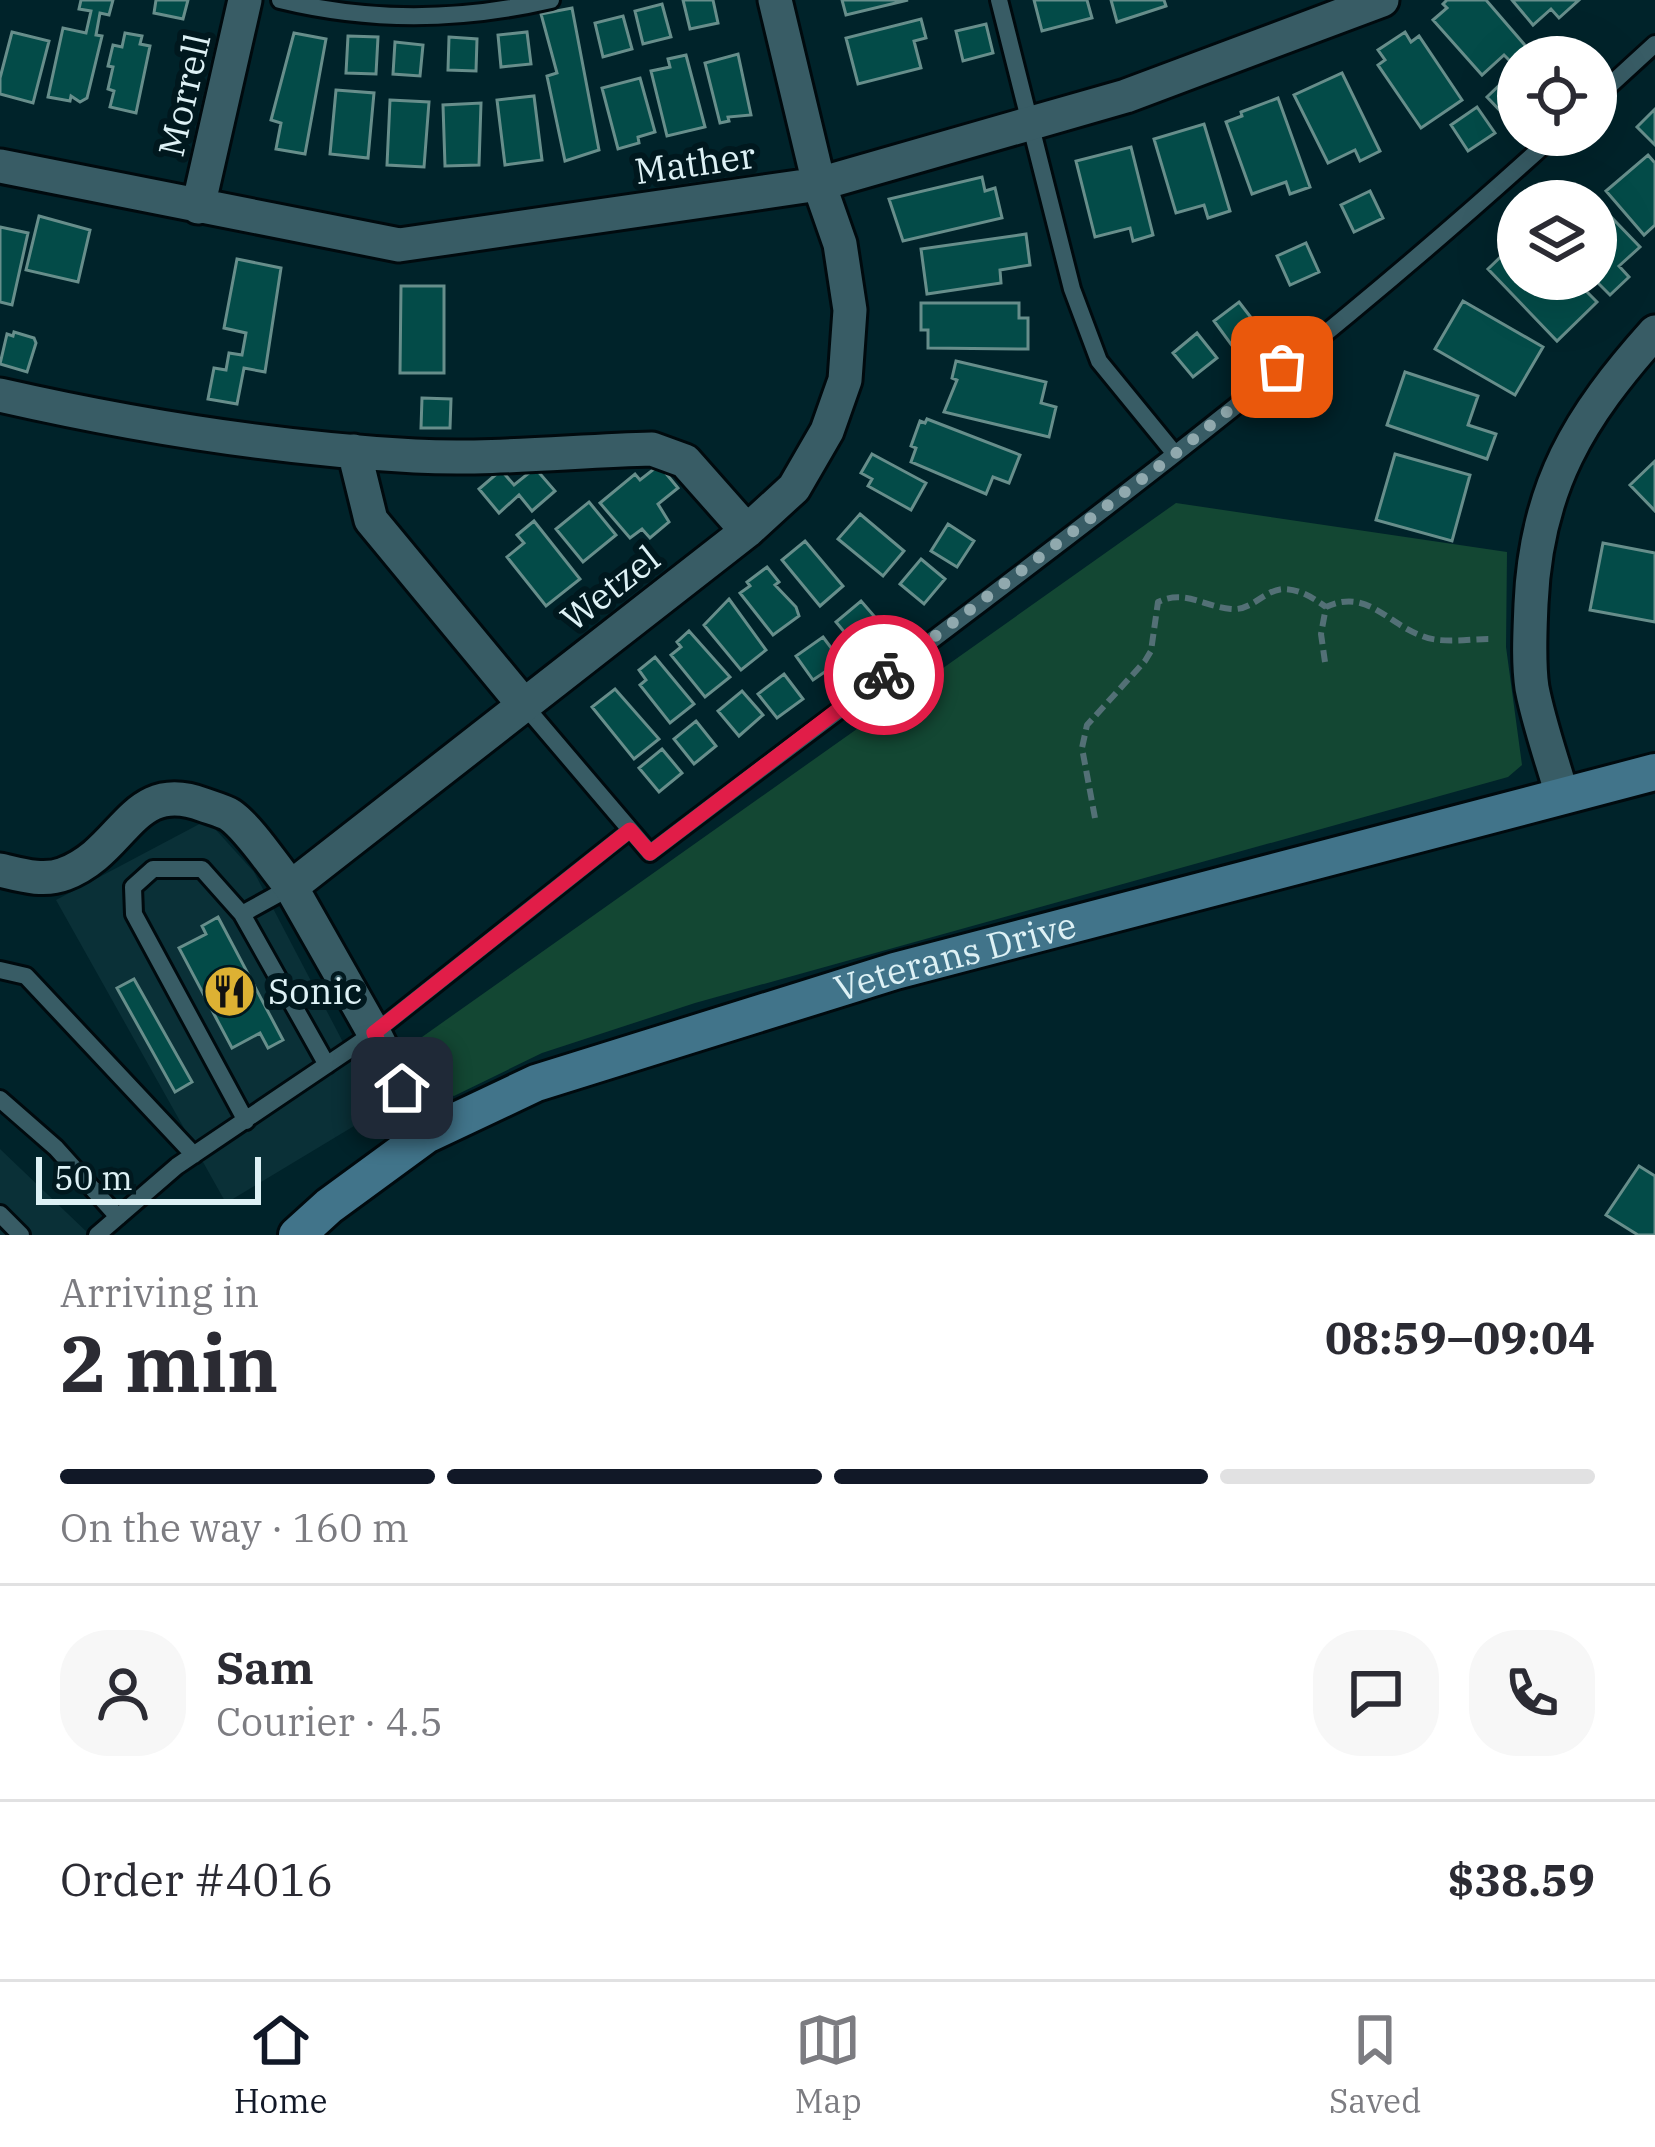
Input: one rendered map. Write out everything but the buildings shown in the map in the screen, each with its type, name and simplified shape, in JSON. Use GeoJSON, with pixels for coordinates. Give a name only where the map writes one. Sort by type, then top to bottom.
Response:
{"type":"FeatureCollection","features":[{"type":"Feature","properties":{"kind":"main road","name":"Veterans Drive"},"geometry":{"type":"LineString","coordinates":[[297,1235],[426,1135],[536,1083],[895,971],[1655,772]]}},
{"type":"Feature","properties":{"kind":"street","name":"Morrell"},"geometry":{"type":"LineString","coordinates":[[198,207],[245,0]]}},
{"type":"Feature","properties":{"kind":"street","name":"Wetzel"},"geometry":{"type":"LineString","coordinates":[[291,887],[747,531],[794,488],[827,431],[845,380],[850,310],[839,244],[819,184],[775,0]]}},
{"type":"Feature","properties":{"kind":"street","name":"Mather"},"geometry":{"type":"LineString","coordinates":[[0,166],[399,245],[819,184],[1126,96],[1382,0]]}},
{"type":"Feature","properties":{"kind":"street"},"geometry":{"type":"LineString","coordinates":[[1562,795],[1532,687],[1532,567],[1549,491],[1572,442],[1613,379],[1655,332]]}},
{"type":"Feature","properties":{"kind":"street"},"geometry":{"type":"LineString","coordinates":[[0,395],[102,418],[354,451],[420,456],[652,449],[685,461],[747,531]]}},
{"type":"Feature","properties":{"kind":"street"},"geometry":{"type":"LineString","coordinates":[[354,451],[371,520],[524,705]]}},
{"type":"Feature","properties":{"kind":"street"},"geometry":{"type":"LineString","coordinates":[[0,870],[28,877],[60,876],[115,840],[146,803],[179,795],[231,815],[291,887],[426,1135]]}},
{"type":"Feature","properties":{"kind":"lane"},"geometry":{"type":"LineString","coordinates":[[280,0],[323,10],[412,17],[498,13],[551,0]]}},
{"type":"Feature","properties":{"kind":"lane"},"geometry":{"type":"LineString","coordinates":[[999,0],[1072,289],[1099,362],[1175,454]]}},
{"type":"Feature","properties":{"kind":"lane"},"geometry":{"type":"LineString","coordinates":[[1617,79],[1655,44]]}},
{"type":"Feature","properties":{"kind":"lane"},"geometry":{"type":"LineString","coordinates":[[524,705],[650,853],[1175,454],[1461,221],[1532,156]]}},
{"type":"Feature","properties":{"kind":"lane"},"geometry":{"type":"LineString","coordinates":[[97,1235],[194,1155],[374,1033],[630,830]]}},
{"type":"Feature","properties":{"kind":"lane"},"geometry":{"type":"LineString","coordinates":[[246,1121],[134,914],[134,887],[153,869],[202,869],[242,914],[327,1065]]}},
{"type":"Feature","properties":{"kind":"lane"},"geometry":{"type":"LineString","coordinates":[[242,914],[291,887]]}},
{"type":"Feature","properties":{"kind":"lane"},"geometry":{"type":"LineString","coordinates":[[0,970],[26,976],[194,1155]]}},
{"type":"Feature","properties":{"kind":"lane"},"geometry":{"type":"LineString","coordinates":[[0,1099],[56,1148],[118,1217]]}},
{"type":"Feature","properties":{"kind":"lane"},"geometry":{"type":"LineString","coordinates":[[0,1214],[21,1235]]}},
{"type":"Feature","properties":{"kind":"path"},"geometry":{"type":"LineString","coordinates":[[1095,818],[1082,748],[1087,725],[1145,661],[1158,602],[1201,598],[1233,610],[1284,589],[1306,593],[1326,607]]}},
{"type":"Feature","properties":{"kind":"path"},"geometry":{"type":"LineString","coordinates":[[1326,607],[1362,601],[1417,635],[1489,639]]}},
{"type":"Feature","properties":{"kind":"path"},"geometry":{"type":"LineString","coordinates":[[1325,662],[1321,634],[1326,607]]}},
{"type":"Feature","properties":{"kind":"shaded area"},"geometry":{"type":"Polygon","coordinates":[[[207,820],[254,872],[379,1111],[226,1203],[56,900],[207,820]]]}},
{"type":"Feature","properties":{"kind":"shaded area"},"geometry":{"type":"Polygon","coordinates":[[[0,1149],[90,1235],[0,1235],[0,1149]]]}},
{"type":"Feature","properties":{"kind":"green space"},"geometry":{"type":"Polygon","coordinates":[[[1176,503],[1507,552],[1506,647],[1522,765],[1508,777],[695,1003],[542,1053],[454,1096],[428,1087],[419,1063],[422,1037],[1176,503]]]}},
{"type":"Feature","properties":{"kind":"way so far"},"geometry":{"type":"LineString","coordinates":[[884,675],[1282,367]]}},
{"type":"Feature","properties":{"kind":"place","name":"Sonic"},"geometry":{"type":"Point","coordinates":[229,991]}},
{"type":"Feature","properties":{"kind":"route"},"geometry":{"type":"LineString","coordinates":[[402,1088],[374,1033],[630,830],[650,853],[884,675]]}}]}
